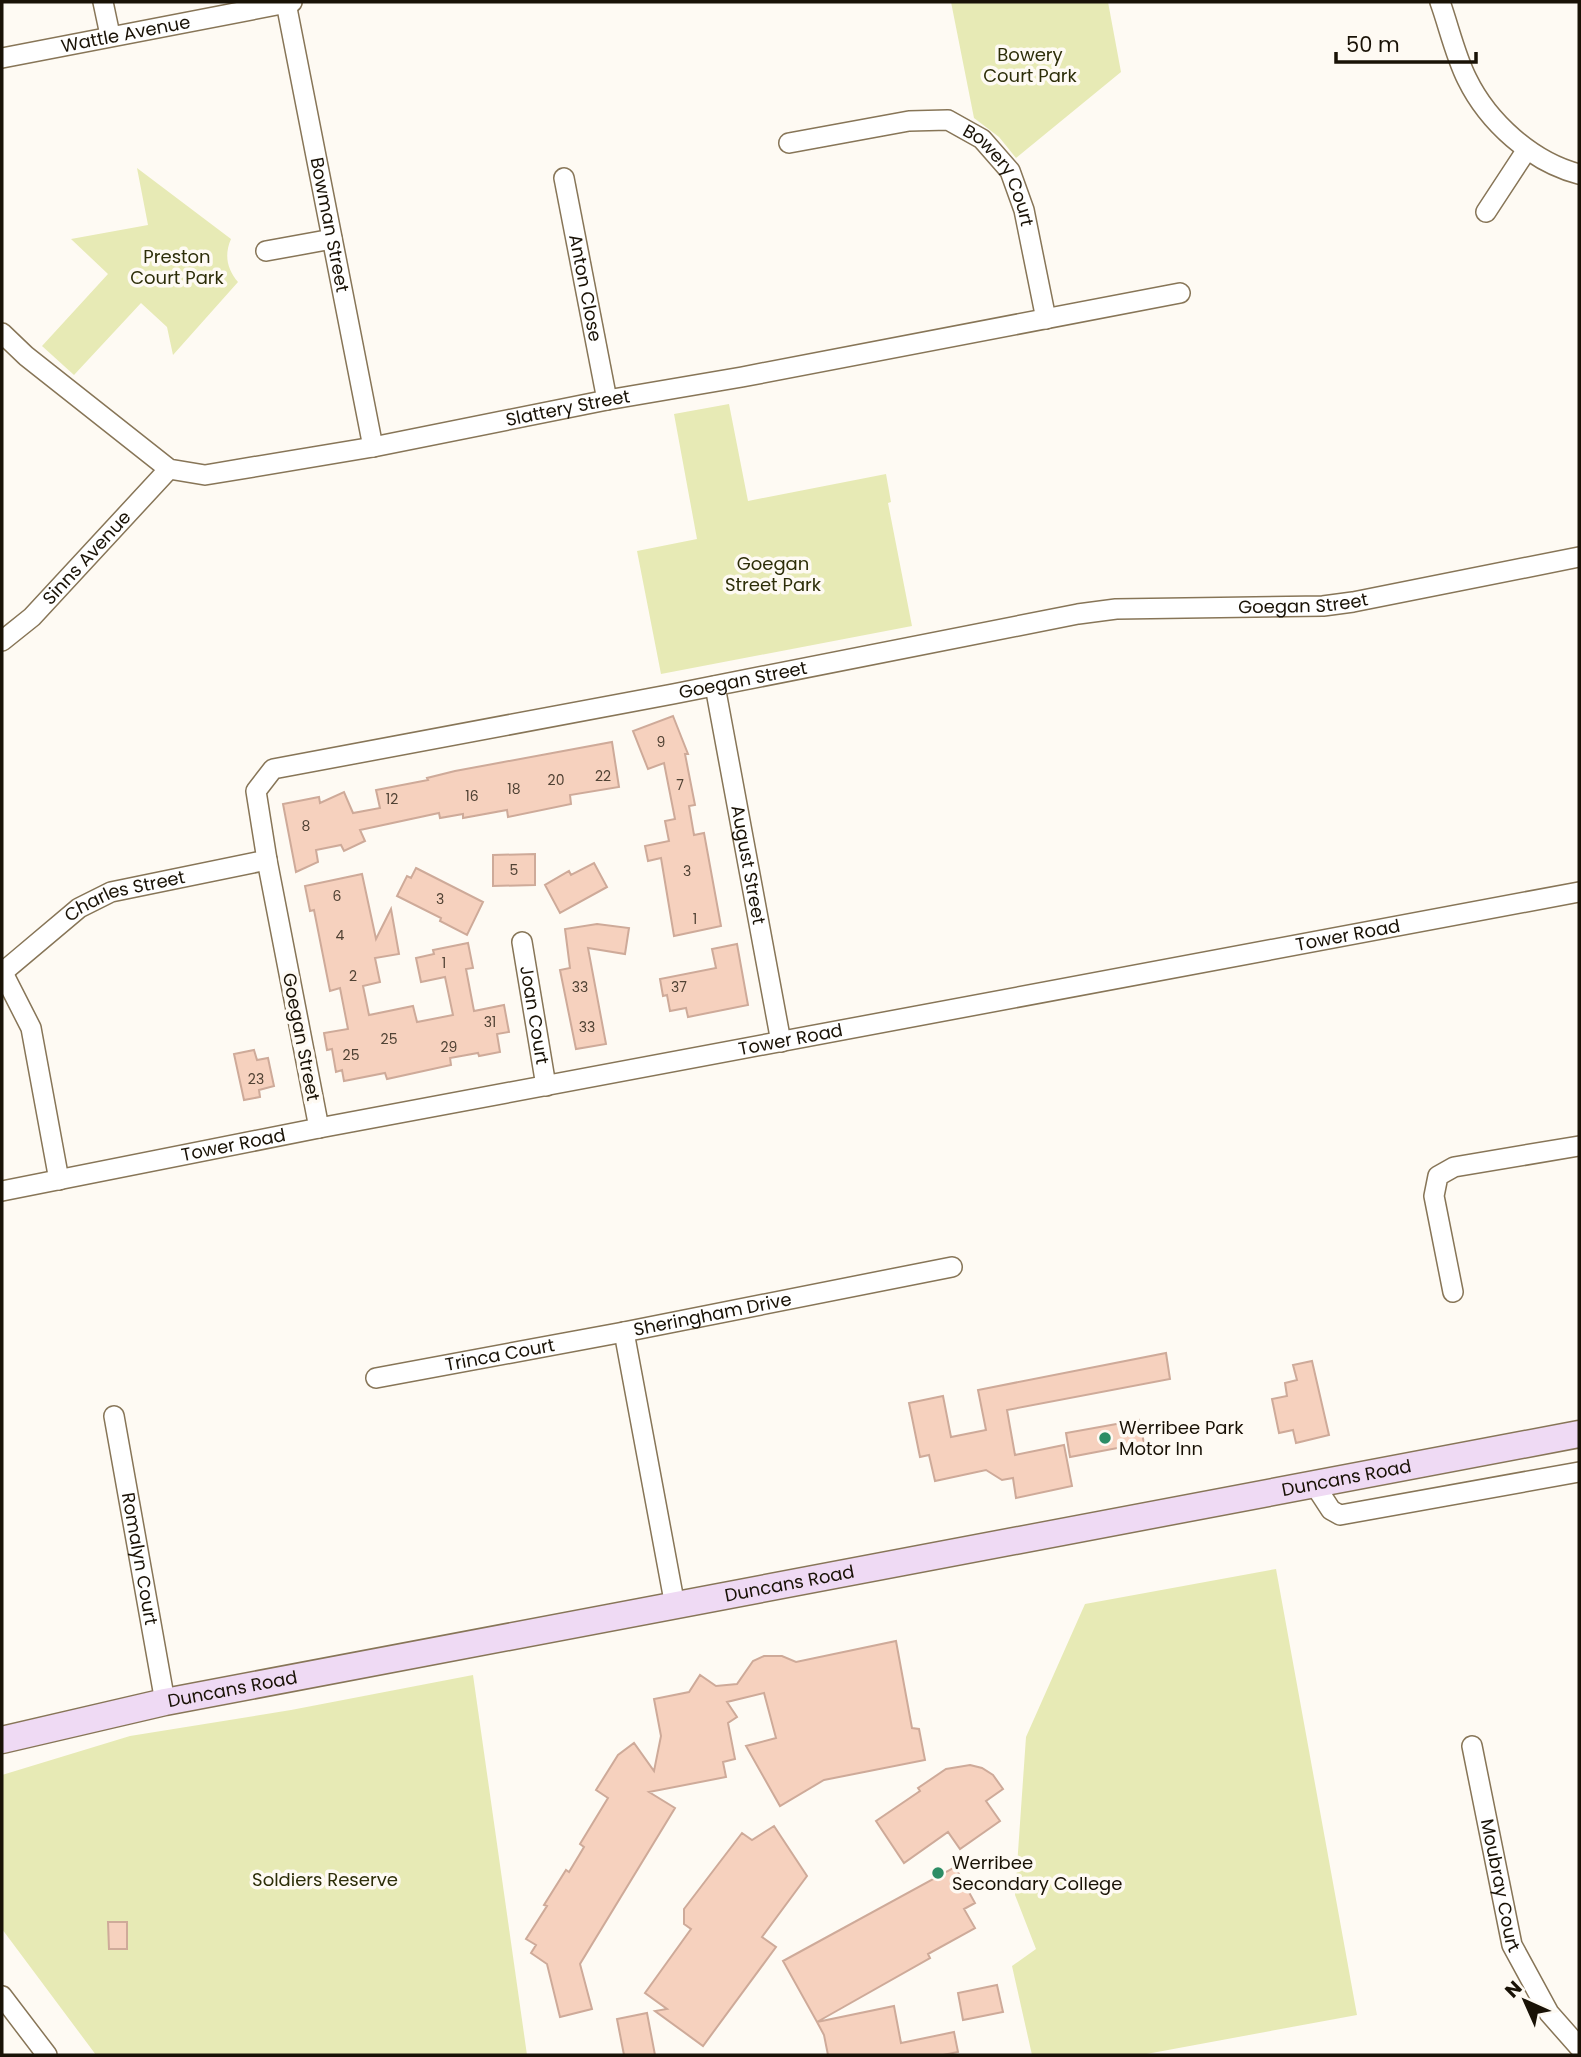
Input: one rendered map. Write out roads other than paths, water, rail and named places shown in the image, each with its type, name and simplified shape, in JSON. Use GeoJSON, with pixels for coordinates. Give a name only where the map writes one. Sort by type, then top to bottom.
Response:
{"type":"FeatureCollection","features":[{"type":"Feature","properties":{"kind":"main road","name":"Duncans Road"},"geometry":{"type":"LineString","coordinates":[[2,1740],[165,1702],[1579,1434]]}},
{"type":"Feature","properties":{"kind":"street"},"geometry":{"type":"LineString","coordinates":[[103,2],[110,35]]}},
{"type":"Feature","properties":{"kind":"street","name":"Wattle Avenue"},"geometry":{"type":"LineString","coordinates":[[2,58],[289,2]]}},
{"type":"Feature","properties":{"kind":"street","name":"Bowman Street"},"geometry":{"type":"LineString","coordinates":[[289,2],[331,239],[373,447]]}},
{"type":"Feature","properties":{"kind":"street"},"geometry":{"type":"LineString","coordinates":[[1440,2],[1467,79],[1492,118],[1526,151],[1579,174]]}},
{"type":"Feature","properties":{"kind":"street","name":"Bowery Court"},"geometry":{"type":"LineString","coordinates":[[789,143],[909,121],[948,120],[982,139],[1010,171],[1024,210],[1046,318]]}},
{"type":"Feature","properties":{"kind":"street"},"geometry":{"type":"LineString","coordinates":[[1486,212],[1526,151]]}},
{"type":"Feature","properties":{"kind":"street","name":"Anton Close"},"geometry":{"type":"LineString","coordinates":[[564,178],[607,400]]}},
{"type":"Feature","properties":{"kind":"street"},"geometry":{"type":"LineString","coordinates":[[266,251],[331,239]]}},
{"type":"Feature","properties":{"kind":"street","name":"Slattery Street"},"geometry":{"type":"LineString","coordinates":[[2,333],[26,356],[169,469],[205,475],[373,447],[607,400],[1180,293]]}},
{"type":"Feature","properties":{"kind":"street","name":"Sinns Avenue"},"geometry":{"type":"LineString","coordinates":[[2,641],[32,617],[169,469]]}},
{"type":"Feature","properties":{"kind":"street","name":"Goegan Street"},"geometry":{"type":"LineString","coordinates":[[319,1128],[256,790],[273,769],[715,686],[1077,614],[1116,609],[1323,606],[1579,557]]}},
{"type":"Feature","properties":{"kind":"street","name":"August Street"},"geometry":{"type":"LineString","coordinates":[[715,686],[781,1042]]}},
{"type":"Feature","properties":{"kind":"street","name":"Charles Street"},"geometry":{"type":"LineString","coordinates":[[2,971],[79,908],[111,892],[267,860]]}},
{"type":"Feature","properties":{"kind":"street","name":"Tower Road"},"geometry":{"type":"LineString","coordinates":[[2,1191],[319,1128],[1579,892]]}},
{"type":"Feature","properties":{"kind":"street","name":"Joan Court"},"geometry":{"type":"LineString","coordinates":[[522,942],[546,1086]]}},
{"type":"Feature","properties":{"kind":"street"},"geometry":{"type":"LineString","coordinates":[[2,971],[31,1028],[59,1180]]}},
{"type":"Feature","properties":{"kind":"street"},"geometry":{"type":"LineString","coordinates":[[1453,1292],[1434,1196],[1438,1176],[1454,1167],[1579,1146]]}},
{"type":"Feature","properties":{"kind":"street","name":"Sheringham Drive"},"geometry":{"type":"LineString","coordinates":[[675,1605],[624,1332],[952,1267]]}},
{"type":"Feature","properties":{"kind":"street","name":"Trinca Court"},"geometry":{"type":"LineString","coordinates":[[376,1378],[624,1332]]}},
{"type":"Feature","properties":{"kind":"street","name":"Romalyn Court"},"geometry":{"type":"LineString","coordinates":[[114,1416],[165,1702]]}},
{"type":"Feature","properties":{"kind":"street"},"geometry":{"type":"LineString","coordinates":[[1314,1484],[1331,1510],[1340,1515],[1579,1472]]}},
{"type":"Feature","properties":{"kind":"street","name":"Moubray Court"},"geometry":{"type":"LineString","coordinates":[[1472,1746],[1512,1945],[1549,2013],[1579,2046]]}},
{"type":"Feature","properties":{"kind":"street"},"geometry":{"type":"LineString","coordinates":[[2,1996],[47,2055]]}},
{"type":"Feature","properties":{"kind":"place","name":"Werribee Park Motor Inn"},"geometry":{"type":"Point","coordinates":[1105,1438]}},
{"type":"Feature","properties":{"kind":"place","name":"Werribee Secondary College"},"geometry":{"type":"Point","coordinates":[938,1873]}},
{"type":"Feature","properties":{"kind":"park label","name":"Bowery Court Park"},"geometry":{"type":"Point","coordinates":[1030,65]}},
{"type":"Feature","properties":{"kind":"park label","name":"Preston Court Park"},"geometry":{"type":"Point","coordinates":[177,267]}},
{"type":"Feature","properties":{"kind":"park label","name":"Goegan Street Park"},"geometry":{"type":"Point","coordinates":[773,574]}},
{"type":"Feature","properties":{"kind":"park label","name":"Soldiers Reserve"},"geometry":{"type":"Point","coordinates":[325,1880]}}]}
